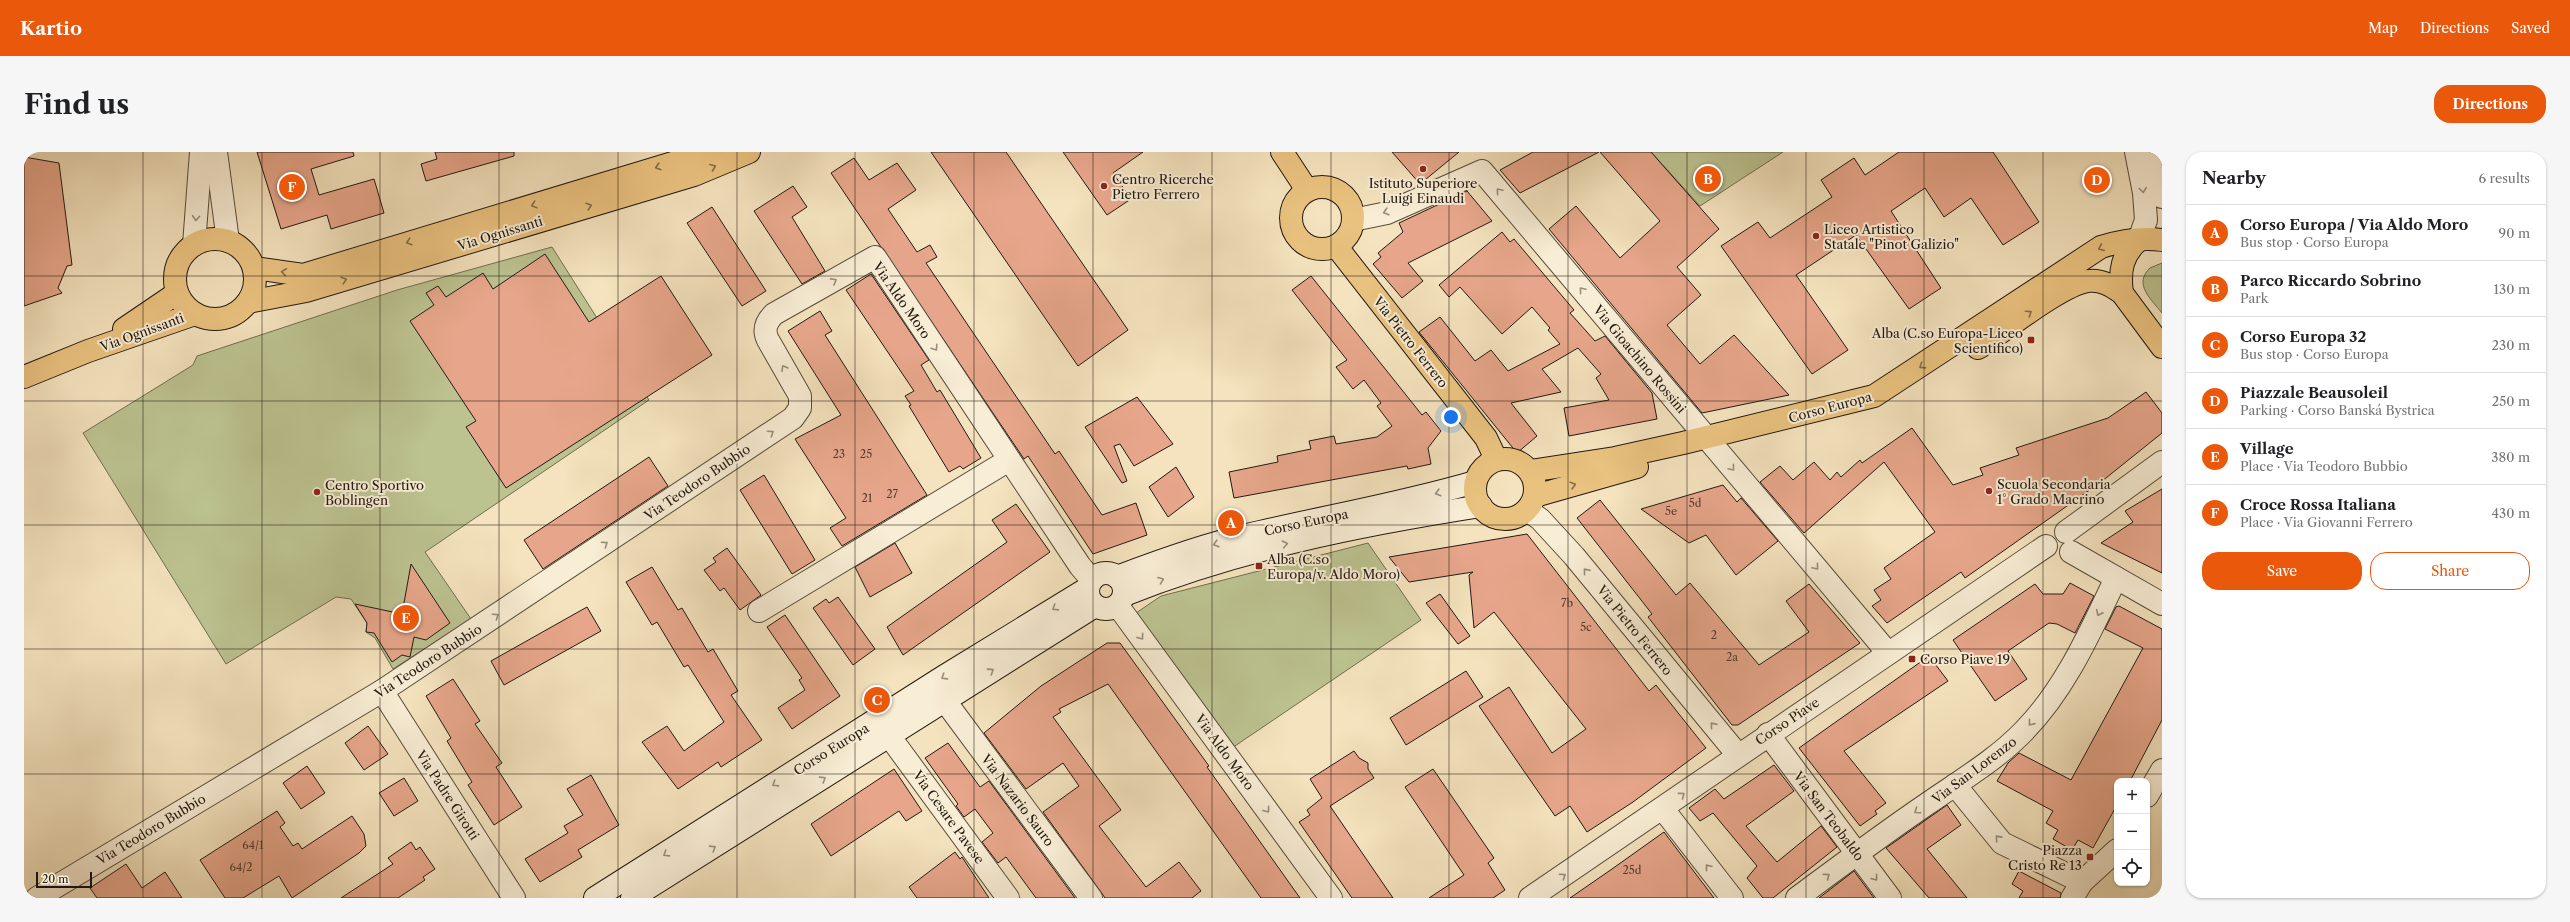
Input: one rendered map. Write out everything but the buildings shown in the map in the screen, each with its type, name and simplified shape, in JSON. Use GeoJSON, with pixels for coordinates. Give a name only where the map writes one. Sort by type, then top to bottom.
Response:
{"type":"FeatureCollection","features":[{"type":"Feature","properties":{"kind":"main road","name":"Via Ognissanti"},"geometry":{"type":"LineString","coordinates":[[254,268],[303,275],[709,152]]}},
{"type":"Feature","properties":{"kind":"main road","name":"Via Ognissanti"},"geometry":{"type":"LineString","coordinates":[[248,302],[306,291],[694,175],[749,152]]}},
{"type":"Feature","properties":{"kind":"main road"},"geometry":{"type":"LineString","coordinates":[[1282,152],[1307,190]]}},
{"type":"Feature","properties":{"kind":"main road"},"geometry":{"type":"LineString","coordinates":[[1317,187],[1338,192],[1349,204],[1353,220],[1351,230],[1345,240],[1336,246],[1324,250],[1312,248],[1301,243],[1294,233],[1290,221],[1291,209],[1297,198],[1307,190],[1317,187]]}},
{"type":"Feature","properties":{"kind":"main road"},"geometry":{"type":"LineString","coordinates":[[205,240],[228,241],[240,248],[248,256],[254,268],[255,280],[253,292],[248,302],[240,311],[229,317],[218,319],[195,314],[188,308],[177,293],[175,279],[177,266],[184,254],[194,245],[205,240]]}},
{"type":"Feature","properties":{"kind":"main road"},"geometry":{"type":"LineString","coordinates":[[2139,240],[2128,249],[2124,256],[2120,282],[2122,293],[2162,347]]}},
{"type":"Feature","properties":{"kind":"main road","name":"Corso Europa"},"geometry":{"type":"LineString","coordinates":[[1531,503],[1620,471],[1874,396],[1973,333],[2080,259],[2100,248],[2115,243],[2139,240],[2162,240]]}},
{"type":"Feature","properties":{"kind":"main road","name":"Via Pietro Ferrero"},"geometry":{"type":"LineString","coordinates":[[1336,246],[1486,438],[1496,459]]}},
{"type":"Feature","properties":{"kind":"main road","name":"Corso Europa"},"geometry":{"type":"LineString","coordinates":[[1530,471],[1711,444],[1882,407],[2057,295],[2080,282],[2090,281],[2111,285],[2122,293]]}},
{"type":"Feature","properties":{"kind":"main road","name":"Via Ognissanti"},"geometry":{"type":"LineString","coordinates":[[88,351],[177,293]]}},
{"type":"Feature","properties":{"kind":"main road","name":"Via Ognissanti"},"geometry":{"type":"LineString","coordinates":[[24,377],[88,351],[195,314]]}},
{"type":"Feature","properties":{"kind":"main road"},"geometry":{"type":"LineString","coordinates":[[1496,459],[1515,460],[1530,471],[1536,488],[1531,503],[1510,519],[1490,515],[1477,500],[1475,482],[1486,464],[1496,459]]}},
{"type":"Feature","properties":{"kind":"street"},"geometry":{"type":"LineString","coordinates":[[194,245],[201,152]]}},
{"type":"Feature","properties":{"kind":"street"},"geometry":{"type":"LineString","coordinates":[[216,152],[228,241]]}},
{"type":"Feature","properties":{"kind":"street"},"geometry":{"type":"LineString","coordinates":[[2136,152],[2144,192],[2146,220],[2139,240]]}},
{"type":"Feature","properties":{"kind":"street"},"geometry":{"type":"LineString","coordinates":[[2150,152],[2162,197]]}},
{"type":"Feature","properties":{"kind":"street","name":"Via Gioachino Rossini"},"geometry":{"type":"LineString","coordinates":[[1353,220],[1387,213],[1482,171],[1888,652]]}},
{"type":"Feature","properties":{"kind":"street","name":"Via Aldo Moro"},"geometry":{"type":"LineString","coordinates":[[801,403],[800,396],[766,335],[766,323],[774,314],[875,257],[1080,566],[1091,591]]}},
{"type":"Feature","properties":{"kind":"street","name":"Via Teodoro Bubbio"},"geometry":{"type":"LineString","coordinates":[[37,898],[382,692],[793,418],[797,414],[801,403]]}},
{"type":"Feature","properties":{"kind":"street"},"geometry":{"type":"LineString","coordinates":[[759,611],[1010,460]]}},
{"type":"Feature","properties":{"kind":"street"},"geometry":{"type":"LineString","coordinates":[[2066,532],[2162,462]]}},
{"type":"Feature","properties":{"kind":"street","name":"Corso Europa"},"geometry":{"type":"LineString","coordinates":[[1091,591],[1106,610],[1120,592],[1172,556],[1246,535],[1414,500],[1475,482]]}},
{"type":"Feature","properties":{"kind":"street","name":"Via Pietro Ferrero"},"geometry":{"type":"LineString","coordinates":[[1531,503],[1540,519],[1574,556],[1735,757]]}},
{"type":"Feature","properties":{"kind":"street","name":"Corso Europa"},"geometry":{"type":"LineString","coordinates":[[1120,592],[1251,552],[1420,515],[1481,506]]}},
{"type":"Feature","properties":{"kind":"street"},"geometry":{"type":"LineString","coordinates":[[2058,530],[2066,532],[2073,538],[2071,552],[2059,558],[2050,555],[2046,546],[2050,534],[2058,530]]}},
{"type":"Feature","properties":{"kind":"street","name":"Corso Piave"},"geometry":{"type":"LineString","coordinates":[[1530,898],[1663,809],[1735,757],[1888,652],[2046,546]]}},
{"type":"Feature","properties":{"kind":"street"},"geometry":{"type":"LineString","coordinates":[[2071,552],[2162,604]]}},
{"type":"Feature","properties":{"kind":"street","name":"Corso Europa"},"geometry":{"type":"LineString","coordinates":[[632,898],[945,701],[1091,591],[1102,573],[1120,592]]}},
{"type":"Feature","properties":{"kind":"street","name":"Via San Lorenzo"},"geometry":{"type":"LineString","coordinates":[[1797,898],[1856,853],[2007,748],[2025,730],[2058,689],[2087,639],[2116,578]]}},
{"type":"Feature","properties":{"kind":"street","name":"Corso Europa"},"geometry":{"type":"LineString","coordinates":[[595,898],[1091,591]]}},
{"type":"Feature","properties":{"kind":"street","name":"Via Aldo Moro"},"geometry":{"type":"LineString","coordinates":[[1120,592],[1332,898]]}},
{"type":"Feature","properties":{"kind":"street","name":"Via Padre Girotti"},"geometry":{"type":"LineString","coordinates":[[382,692],[514,898]]}},
{"type":"Feature","properties":{"kind":"street","name":"Via Nazario Sauro"},"geometry":{"type":"LineString","coordinates":[[945,701],[1091,898]]}},
{"type":"Feature","properties":{"kind":"street","name":"Via San Teobaldo"},"geometry":{"type":"LineString","coordinates":[[1768,734],[1890,898]]}},
{"type":"Feature","properties":{"kind":"street","name":"Via Cesare Pavese"},"geometry":{"type":"LineString","coordinates":[[890,737],[1008,898]]}},
{"type":"Feature","properties":{"kind":"street"},"geometry":{"type":"LineString","coordinates":[[2150,791],[2162,770]]}},
{"type":"Feature","properties":{"kind":"street"},"geometry":{"type":"LineString","coordinates":[[1955,785],[2002,842],[2077,890],[2114,853]]}},
{"type":"Feature","properties":{"kind":"street"},"geometry":{"type":"LineString","coordinates":[[1663,809],[1732,898]]}},
{"type":"Feature","properties":{"kind":"green space"},"geometry":{"type":"Polygon","coordinates":[[[1651,152],[1783,152],[1700,206],[1651,152]]]}},
{"type":"Feature","properties":{"kind":"green space","name":"Centro Sportivo Boblingen"},"geometry":{"type":"Polygon","coordinates":[[[552,247],[649,400],[425,552],[471,619],[393,669],[375,638],[366,632],[367,623],[351,599],[336,597],[226,664],[83,433],[193,365],[197,356],[397,290],[552,247]]]}},
{"type":"Feature","properties":{"kind":"green space"},"geometry":{"type":"Polygon","coordinates":[[[2162,263],[2162,313],[2149,297],[2143,286],[2143,280],[2145,274],[2150,268],[2162,263]]]}},
{"type":"Feature","properties":{"kind":"green space"},"geometry":{"type":"Polygon","coordinates":[[[1368,543],[1421,620],[1229,750],[1136,613],[1161,596],[1368,543]]]}},
{"type":"Feature","properties":{"kind":"place","name":"Istituto Superiore Luigi Einaudi"},"geometry":{"type":"Point","coordinates":[1423,169]}},
{"type":"Feature","properties":{"kind":"place","name":"Parco Riccardo Sobrino"},"geometry":{"type":"Point","coordinates":[1708,179]}},
{"type":"Feature","properties":{"kind":"place","name":"Piazzale Beausoleil"},"geometry":{"type":"Point","coordinates":[2097,180]}},
{"type":"Feature","properties":{"kind":"place","name":"Centro Ricerche Pietro Ferrero"},"geometry":{"type":"Point","coordinates":[1104,186]}},
{"type":"Feature","properties":{"kind":"place","name":"Croce Rossa Italiana"},"geometry":{"type":"Point","coordinates":[292,187]}},
{"type":"Feature","properties":{"kind":"place","name":"Liceo Artistico Statale \"Pinot Galizio\""},"geometry":{"type":"Point","coordinates":[1816,236]}},
{"type":"Feature","properties":{"kind":"place","name":"Alba (C.so Europa-Liceo Scientifico)"},"geometry":{"type":"Point","coordinates":[2031,340]}},
{"type":"Feature","properties":{"kind":"place","name":"Scuola Secondaria 1° Grado Macrino"},"geometry":{"type":"Point","coordinates":[1989,491]}},
{"type":"Feature","properties":{"kind":"place","name":"Centro Sportivo Boblingen"},"geometry":{"type":"Point","coordinates":[317,492]}},
{"type":"Feature","properties":{"kind":"place","name":"Corso Europa / Via Aldo Moro"},"geometry":{"type":"Point","coordinates":[1231,523]}},
{"type":"Feature","properties":{"kind":"place","name":"Alba (C.so Europa/v. Aldo Moro)"},"geometry":{"type":"Point","coordinates":[1259,566]}},
{"type":"Feature","properties":{"kind":"place","name":"Village"},"geometry":{"type":"Point","coordinates":[406,618]}},
{"type":"Feature","properties":{"kind":"place","name":"Corso Piave 19"},"geometry":{"type":"Point","coordinates":[1912,659]}},
{"type":"Feature","properties":{"kind":"place","name":"Corso Europa 32"},"geometry":{"type":"Point","coordinates":[877,700]}},
{"type":"Feature","properties":{"kind":"place","name":"Piazza Cristo Re 13"},"geometry":{"type":"Point","coordinates":[2090,857]}}]}
